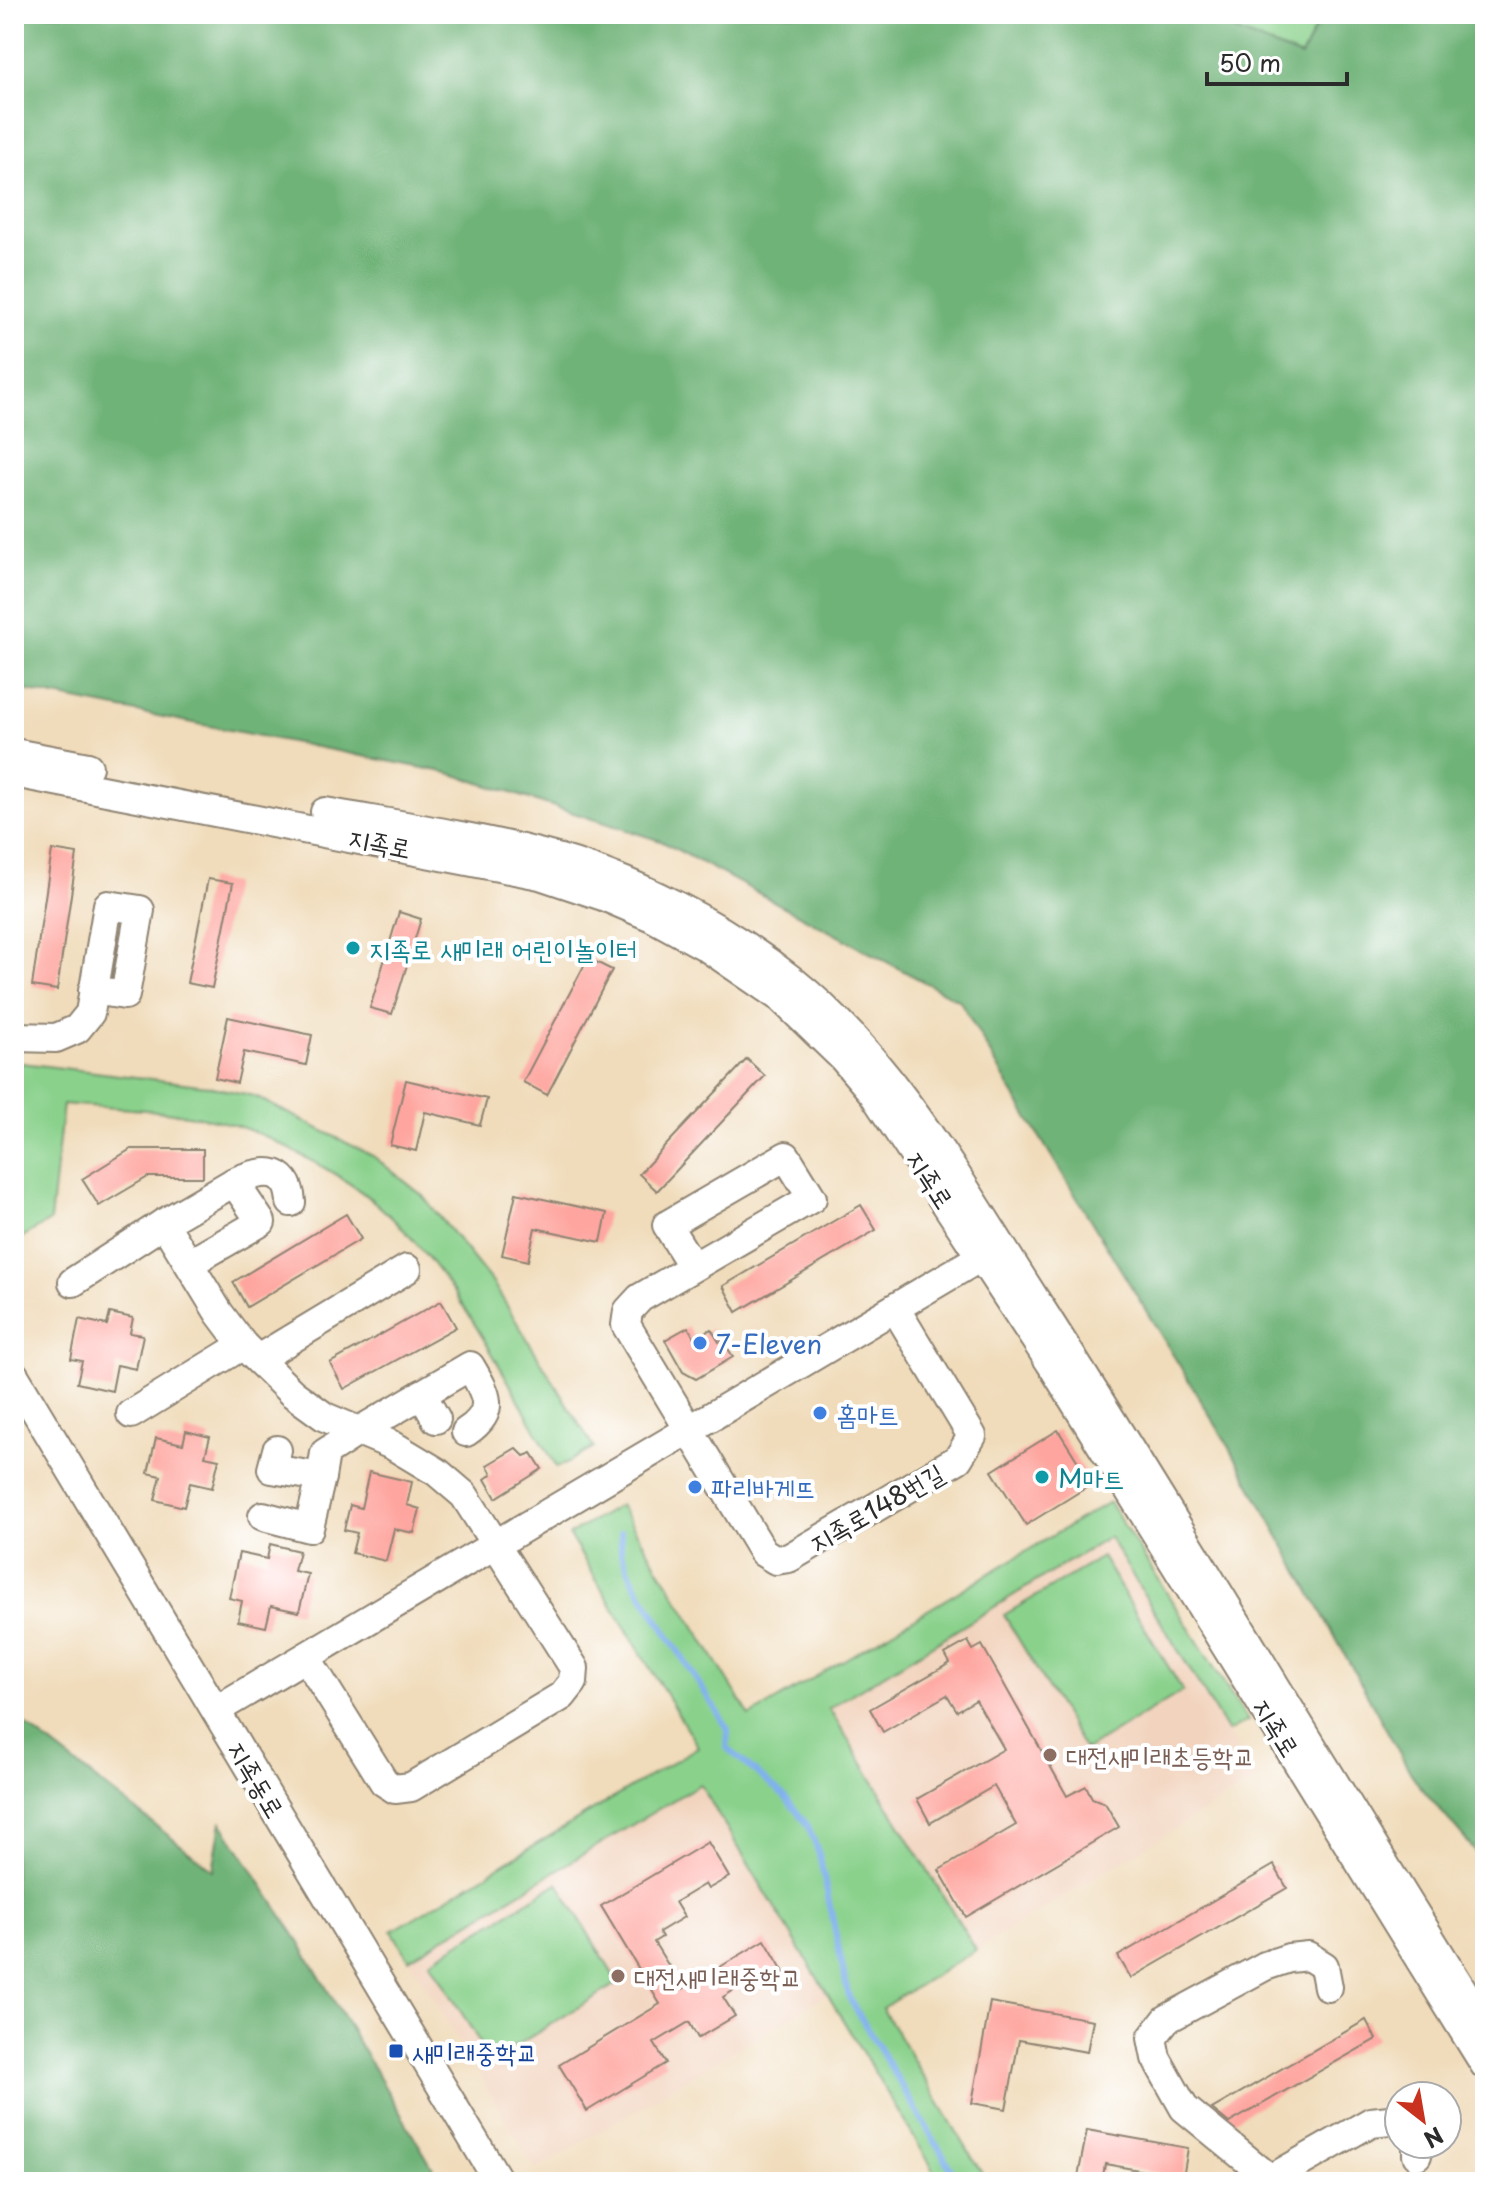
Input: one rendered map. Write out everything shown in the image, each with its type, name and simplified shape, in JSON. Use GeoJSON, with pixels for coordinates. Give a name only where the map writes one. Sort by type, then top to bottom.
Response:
{"type":"FeatureCollection","features":[{"type":"Feature","properties":{"kind":"street","name":"지족로"},"geometry":{"type":"LineString","coordinates":[[14,753],[546,855],[661,898],[716,929],[794,982],[858,1043],[890,1080],[917,1119],[1050,1362],[1485,2065]]}},
{"type":"Feature","properties":{"kind":"street","name":"지족로"},"geometry":{"type":"LineString","coordinates":[[14,773],[540,875],[652,917],[705,946],[781,998],[843,1058],[873,1093],[991,1251],[1194,1554],[1485,2026]]}},
{"type":"Feature","properties":{"kind":"street"},"geometry":{"type":"LineString","coordinates":[[14,1037],[56,1038],[77,1029],[90,1013],[93,990]]}},
{"type":"Feature","properties":{"kind":"street"},"geometry":{"type":"LineString","coordinates":[[690,1430],[626,1325],[628,1311],[640,1298],[812,1198],[786,1156],[667,1225],[693,1267]]}},
{"type":"Feature","properties":{"kind":"street"},"geometry":{"type":"LineString","coordinates":[[73,1282],[164,1223],[252,1174],[268,1171],[281,1177],[290,1188],[291,1202]]}},
{"type":"Feature","properties":{"kind":"street"},"geometry":{"type":"LineString","coordinates":[[190,1263],[261,1222],[234,1182]]}},
{"type":"Feature","properties":{"kind":"street"},"geometry":{"type":"LineString","coordinates":[[164,1223],[219,1313],[250,1352],[292,1393],[325,1417],[392,1445],[437,1472],[464,1495],[574,1668],[573,1682],[562,1696],[411,1787],[395,1789],[384,1782],[306,1657]]}},
{"type":"Feature","properties":{"kind":"street"},"geometry":{"type":"LineString","coordinates":[[216,1710],[991,1251]]}},
{"type":"Feature","properties":{"kind":"street"},"geometry":{"type":"LineString","coordinates":[[131,1414],[407,1269]]}},
{"type":"Feature","properties":{"kind":"street","name":"지족로148번길"},"geometry":{"type":"LineString","coordinates":[[690,1430],[763,1552],[776,1560],[789,1558],[958,1459],[972,1436],[895,1308]]}},
{"type":"Feature","properties":{"kind":"street"},"geometry":{"type":"LineString","coordinates":[[263,1516],[309,1528],[325,1453],[470,1366],[486,1393],[486,1411],[480,1422],[466,1432]]}},
{"type":"Feature","properties":{"kind":"street","name":"지족동로"},"geometry":{"type":"LineString","coordinates":[[14,1375],[499,2182]]}},
{"type":"Feature","properties":{"kind":"street"},"geometry":{"type":"LineString","coordinates":[[422,1394],[436,1419]]}},
{"type":"Feature","properties":{"kind":"street"},"geometry":{"type":"LineString","coordinates":[[277,1450],[272,1469],[321,1477]]}},
{"type":"Feature","properties":{"kind":"street"},"geometry":{"type":"LineString","coordinates":[[1328,1987],[1324,1966],[1308,1956],[1265,1966],[1167,2019],[1152,2038],[1156,2058],[1184,2108],[1272,2180],[1371,2122],[1383,2121]]}},
{"type":"Feature","properties":{"kind":"shaded area","name":"대전새미래초등학교"},"geometry":{"type":"Polygon","coordinates":[[[1109,1537],[1257,1779],[976,1950],[828,1708],[1109,1537]]]}},
{"type":"Feature","properties":{"kind":"shaded area","name":"대전새미래중학교"},"geometry":{"type":"Polygon","coordinates":[[[700,1783],[828,1994],[536,2170],[409,1959],[700,1783]]]}},
{"type":"Feature","properties":{"kind":"green space"},"geometry":{"type":"Polygon","coordinates":[[[14,14],[1193,14],[1301,57],[1322,14],[1485,14],[1485,1863],[1414,1779],[1230,1448],[960,1001],[661,841],[449,773],[14,688],[14,14]]]}},
{"type":"Feature","properties":{"kind":"green space"},"geometry":{"type":"Polygon","coordinates":[[[1193,14],[1322,14],[1301,57],[1193,14]]]}},
{"type":"Feature","properties":{"kind":"green space"},"geometry":{"type":"Polygon","coordinates":[[[14,1062],[208,1086],[254,1096],[373,1156],[422,1195],[493,1283],[594,1448],[557,1468],[482,1336],[415,1242],[379,1206],[347,1182],[282,1145],[246,1129],[187,1115],[63,1104],[50,1221],[14,1242],[14,1062]]]}},
{"type":"Feature","properties":{"kind":"green space"},"geometry":{"type":"Polygon","coordinates":[[[1109,1502],[1248,1721],[1228,1732],[1109,1537],[829,1708],[976,1950],[882,2008],[987,2182],[941,2182],[700,1784],[409,1959],[392,1931],[698,1747],[569,1535],[620,1505],[750,1716],[1109,1502]]]}},
{"type":"Feature","properties":{"kind":"green space"},"geometry":{"type":"Polygon","coordinates":[[[1102,1557],[1183,1691],[1085,1750],[1004,1615],[1102,1557]]]}},
{"type":"Feature","properties":{"kind":"green space"},"geometry":{"type":"Polygon","coordinates":[[[14,1716],[213,1870],[221,1822],[295,1935],[441,2182],[14,2182],[14,1716]]]}},
{"type":"Feature","properties":{"kind":"green space"},"geometry":{"type":"Polygon","coordinates":[[[558,1883],[618,1983],[491,2061],[430,1961],[558,1883]]]}},
{"type":"Feature","properties":{"kind":"building"},"geometry":{"type":"Polygon","coordinates":[[[52,850],[77,854],[57,990],[32,986],[52,850]]]}},
{"type":"Feature","properties":{"kind":"building"},"geometry":{"type":"Polygon","coordinates":[[[208,879],[233,883],[212,988],[187,983],[208,879]]]}},
{"type":"Feature","properties":{"kind":"building"},"geometry":{"type":"Polygon","coordinates":[[[399,912],[421,919],[392,1014],[370,1008],[399,912]]]}},
{"type":"Feature","properties":{"kind":"building"},"geometry":{"type":"Polygon","coordinates":[[[588,958],[612,970],[547,1095],[523,1082],[588,958]]]}},
{"type":"Feature","properties":{"kind":"building"},"geometry":{"type":"Polygon","coordinates":[[[228,1017],[312,1035],[306,1065],[244,1052],[237,1083],[215,1078],[228,1017]]]}},
{"type":"Feature","properties":{"kind":"building"},"geometry":{"type":"Polygon","coordinates":[[[747,1059],[765,1076],[657,1191],[639,1174],[747,1059]]]}},
{"type":"Feature","properties":{"kind":"building"},"geometry":{"type":"Polygon","coordinates":[[[406,1080],[487,1099],[480,1125],[425,1112],[416,1151],[390,1145],[406,1080]]]}},
{"type":"Feature","properties":{"kind":"building"},"geometry":{"type":"Polygon","coordinates":[[[131,1149],[203,1149],[203,1177],[148,1177],[99,1206],[82,1179],[131,1149]]]}},
{"type":"Feature","properties":{"kind":"building"},"geometry":{"type":"Polygon","coordinates":[[[516,1193],[607,1213],[601,1242],[535,1228],[528,1261],[502,1255],[516,1193]]]}},
{"type":"Feature","properties":{"kind":"building"},"geometry":{"type":"Polygon","coordinates":[[[861,1205],[876,1230],[737,1312],[723,1286],[861,1205]]]}},
{"type":"Feature","properties":{"kind":"building"},"geometry":{"type":"Polygon","coordinates":[[[346,1214],[361,1239],[247,1307],[233,1282],[346,1214]]]}},
{"type":"Feature","properties":{"kind":"building"},"geometry":{"type":"Polygon","coordinates":[[[441,1301],[456,1327],[344,1389],[330,1363],[441,1301]]]}},
{"type":"Feature","properties":{"kind":"building"},"geometry":{"type":"Polygon","coordinates":[[[110,1313],[133,1318],[130,1333],[143,1335],[136,1369],[117,1365],[112,1391],[77,1383],[82,1361],[71,1359],[79,1319],[107,1325],[110,1313]]]}},
{"type":"Feature","properties":{"kind":"building"},"geometry":{"type":"Polygon","coordinates":[[[688,1327],[695,1339],[711,1329],[719,1342],[723,1340],[733,1357],[696,1379],[683,1372],[665,1340],[688,1327]]]}},
{"type":"Feature","properties":{"kind":"building","name":"M마트"},"geometry":{"type":"Polygon","coordinates":[[[1058,1430],[1092,1484],[1026,1525],[992,1471],[1058,1430]]]}},
{"type":"Feature","properties":{"kind":"building"},"geometry":{"type":"Polygon","coordinates":[[[186,1431],[210,1437],[205,1456],[219,1459],[212,1488],[190,1483],[184,1507],[155,1500],[161,1476],[148,1473],[156,1438],[183,1444],[186,1431]]]}},
{"type":"Feature","properties":{"kind":"building"},"geometry":{"type":"Polygon","coordinates":[[[516,1448],[524,1456],[532,1453],[542,1469],[496,1498],[485,1479],[492,1474],[487,1465],[516,1448]]]}},
{"type":"Feature","properties":{"kind":"building"},"geometry":{"type":"Polygon","coordinates":[[[369,1472],[412,1482],[407,1505],[420,1509],[414,1533],[394,1529],[386,1561],[352,1553],[357,1533],[344,1530],[350,1505],[361,1508],[369,1472]]]}},
{"type":"Feature","properties":{"kind":"building"},"geometry":{"type":"Polygon","coordinates":[[[270,1544],[299,1551],[294,1571],[308,1574],[299,1612],[271,1606],[266,1627],[238,1621],[242,1601],[229,1598],[239,1553],[267,1559],[270,1544]]]}},
{"type":"Feature","properties":{"kind":"building"},"geometry":{"type":"Polygon","coordinates":[[[968,1641],[973,1650],[982,1645],[1067,1796],[1086,1786],[1092,1798],[1105,1803],[1119,1827],[966,1917],[939,1870],[1016,1825],[994,1786],[930,1823],[917,1799],[1004,1749],[976,1700],[957,1711],[947,1695],[883,1732],[870,1709],[950,1663],[945,1654],[968,1641]]]}},
{"type":"Feature","properties":{"kind":"building"},"geometry":{"type":"Polygon","coordinates":[[[708,1842],[729,1877],[708,1889],[705,1884],[675,1902],[684,1917],[659,1932],[662,1937],[654,1942],[683,1989],[765,1940],[785,1974],[763,1986],[757,1976],[723,1997],[735,2016],[698,2038],[689,2022],[654,2043],[666,2063],[587,2111],[559,2065],[660,2004],[601,1906],[708,1842]]]}},
{"type":"Feature","properties":{"kind":"building"},"geometry":{"type":"Polygon","coordinates":[[[1274,1865],[1287,1888],[1131,1978],[1118,1956],[1274,1865]]]}},
{"type":"Feature","properties":{"kind":"building"},"geometry":{"type":"Polygon","coordinates":[[[990,2002],[1093,2020],[1087,2052],[1019,2040],[1006,2109],[972,2103],[990,2002]]]}},
{"type":"Feature","properties":{"kind":"building"},"geometry":{"type":"Polygon","coordinates":[[[1366,2020],[1376,2039],[1229,2123],[1212,2109],[1366,2020]]]}},
{"type":"Feature","properties":{"kind":"building"},"geometry":{"type":"Polygon","coordinates":[[[1087,2130],[1188,2148],[1183,2178],[1105,2164],[1102,2182],[1077,2182],[1087,2130]]]}},
{"type":"Feature","properties":{"kind":"waterway"},"geometry":{"type":"LineString","coordinates":[[621,1532],[621,1552],[634,1582],[728,1729],[727,1748],[785,1797],[808,1826],[819,1854],[849,1998],[959,2182]]}},
{"type":"Feature","properties":{"kind":"place","name":"지족로 새미래 어린이놀이터"},"geometry":{"type":"Point","coordinates":[353,948]}},
{"type":"Feature","properties":{"kind":"place","name":"7-Eleven"},"geometry":{"type":"Point","coordinates":[700,1343]}},
{"type":"Feature","properties":{"kind":"place","name":"홈마트"},"geometry":{"type":"Point","coordinates":[820,1413]}},
{"type":"Feature","properties":{"kind":"place","name":"M마트"},"geometry":{"type":"Point","coordinates":[1042,1477]}},
{"type":"Feature","properties":{"kind":"place","name":"파리바게뜨"},"geometry":{"type":"Point","coordinates":[695,1487]}},
{"type":"Feature","properties":{"kind":"place","name":"대전새미래초등학교"},"geometry":{"type":"Point","coordinates":[1050,1755]}},
{"type":"Feature","properties":{"kind":"place","name":"대전새미래중학교"},"geometry":{"type":"Point","coordinates":[618,1976]}},
{"type":"Feature","properties":{"kind":"place","name":"새미래중학교"},"geometry":{"type":"Point","coordinates":[396,2051]}}]}
